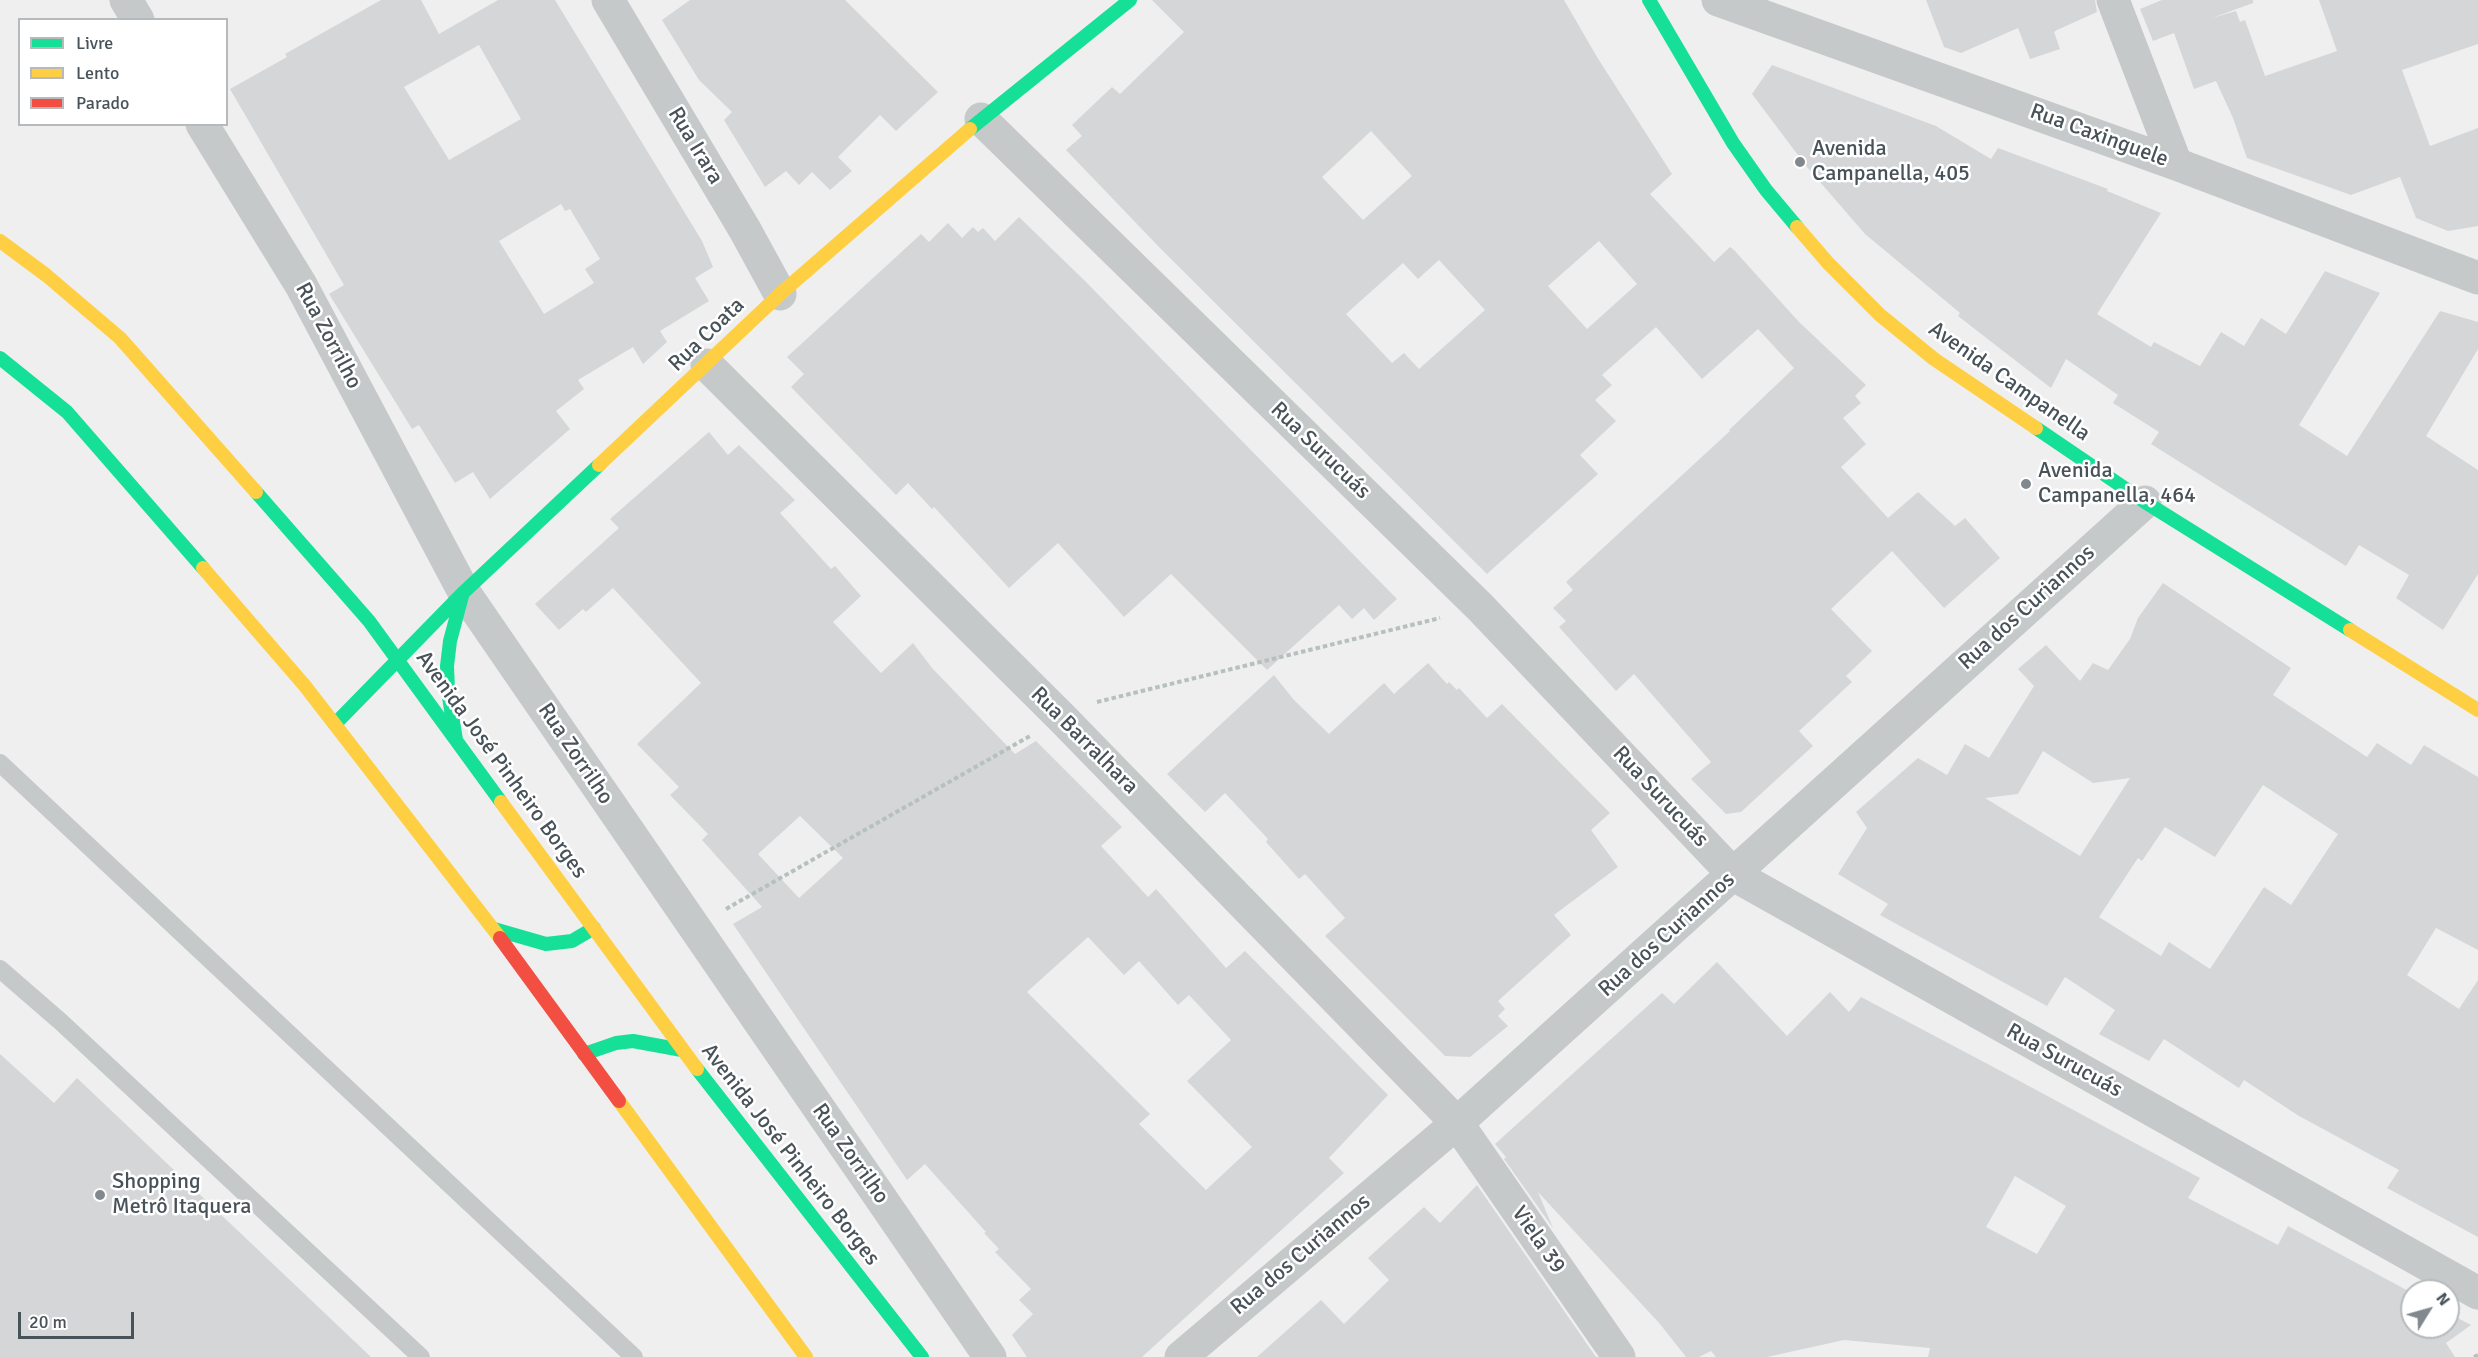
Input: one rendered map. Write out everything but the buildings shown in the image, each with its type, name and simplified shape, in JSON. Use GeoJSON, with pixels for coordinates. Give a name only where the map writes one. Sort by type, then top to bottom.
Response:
{"type":"FeatureCollection","features":[{"type":"Feature","properties":{"kind":"main road","name":"Rua Coata"},"geometry":{"type":"LineString","coordinates":[[335,724],[464,592],[780,294],[981,119],[1130,0]]}},
{"type":"Feature","properties":{"kind":"main road","name":"Avenida Campanella"},"geometry":{"type":"LineString","coordinates":[[1649,0],[1733,143],[1778,205],[1828,263],[1880,315],[1934,359],[2145,502],[2478,710]]}},
{"type":"Feature","properties":{"kind":"main road","name":"Avenida José Pinheiro Borges"},"geometry":{"type":"LineString","coordinates":[[0,241],[45,275],[120,338],[307,549],[399,660],[682,1050],[922,1357]]}},
{"type":"Feature","properties":{"kind":"main road"},"geometry":{"type":"LineString","coordinates":[[0,358],[67,412],[335,724],[494,929],[806,1357]]}},
{"type":"Feature","properties":{"kind":"main road"},"geometry":{"type":"LineString","coordinates":[[456,740],[450,707],[447,666],[450,641],[464,592]]}},
{"type":"Feature","properties":{"kind":"main road"},"geometry":{"type":"LineString","coordinates":[[494,929],[546,944],[572,941],[594,928]]}},
{"type":"Feature","properties":{"kind":"main road"},"geometry":{"type":"LineString","coordinates":[[584,1054],[616,1043],[633,1041],[682,1050]]}},
{"type":"Feature","properties":{"kind":"street"},"geometry":{"type":"LineString","coordinates":[[126,0],[137,18]]}},
{"type":"Feature","properties":{"kind":"street","name":"Rua Irara"},"geometry":{"type":"LineString","coordinates":[[608,0],[745,230],[780,294]]}},
{"type":"Feature","properties":{"kind":"street","name":"Rua Caxinguele"},"geometry":{"type":"LineString","coordinates":[[1718,0],[2175,164],[2478,278]]}},
{"type":"Feature","properties":{"kind":"street"},"geometry":{"type":"LineString","coordinates":[[2113,0],[2175,164]]}},
{"type":"Feature","properties":{"kind":"street","name":"Rua Surucuás"},"geometry":{"type":"LineString","coordinates":[[981,119],[1481,608],[1734,875],[2478,1293]]}},
{"type":"Feature","properties":{"kind":"street","name":"Rua Zorrilho"},"geometry":{"type":"LineString","coordinates":[[203,126],[301,285],[464,592],[990,1357]]}},
{"type":"Feature","properties":{"kind":"street","name":"Rua Barralhara"},"geometry":{"type":"LineString","coordinates":[[707,365],[1062,718],[1457,1123]]}},
{"type":"Feature","properties":{"kind":"street","name":"Rua dos Curiannos"},"geometry":{"type":"LineString","coordinates":[[1181,1357],[1457,1123],[2145,502]]}},
{"type":"Feature","properties":{"kind":"street","name":"Viela 39"},"geometry":{"type":"LineString","coordinates":[[1457,1123],[1619,1357]]}},
{"type":"Feature","properties":{"kind":"lane"},"geometry":{"type":"LineString","coordinates":[[0,763],[634,1357]]}},
{"type":"Feature","properties":{"kind":"lane"},"geometry":{"type":"LineString","coordinates":[[0,969],[70,1030],[421,1357]]}},
{"type":"Feature","properties":{"kind":"path"},"geometry":{"type":"LineString","coordinates":[[2474,1357],[2478,1354]]}},
{"type":"Feature","properties":{"kind":"traffic: fast"},"geometry":{"type":"LineString","coordinates":[[970,129],[1130,0]]}},
{"type":"Feature","properties":{"kind":"traffic: fast"},"geometry":{"type":"LineString","coordinates":[[1649,0],[1733,143],[1766,190],[1797,227]]}},
{"type":"Feature","properties":{"kind":"traffic: fast"},"geometry":{"type":"LineString","coordinates":[[0,358],[67,412],[203,568]]}},
{"type":"Feature","properties":{"kind":"traffic: fast"},"geometry":{"type":"LineString","coordinates":[[2036,428],[2145,502],[2350,630]]}},
{"type":"Feature","properties":{"kind":"traffic: fast"},"geometry":{"type":"LineString","coordinates":[[335,724],[464,592],[599,465]]}},
{"type":"Feature","properties":{"kind":"traffic: fast"},"geometry":{"type":"LineString","coordinates":[[256,492],[369,621],[501,802]]}},
{"type":"Feature","properties":{"kind":"traffic: fast"},"geometry":{"type":"LineString","coordinates":[[456,740],[448,691],[447,666],[450,641],[462,596]]}},
{"type":"Feature","properties":{"kind":"traffic: fast"},"geometry":{"type":"LineString","coordinates":[[494,929],[546,944],[572,941],[594,928]]}},
{"type":"Feature","properties":{"kind":"traffic: fast"},"geometry":{"type":"LineString","coordinates":[[584,1054],[616,1043],[633,1041],[682,1050]]}},
{"type":"Feature","properties":{"kind":"traffic: fast"},"geometry":{"type":"LineString","coordinates":[[697,1069],[922,1357]]}},
{"type":"Feature","properties":{"kind":"traffic: slow"},"geometry":{"type":"LineString","coordinates":[[599,465],[780,294],[970,129]]}},
{"type":"Feature","properties":{"kind":"traffic: slow"},"geometry":{"type":"LineString","coordinates":[[1797,227],[1828,263],[1880,315],[1934,359],[2036,428]]}},
{"type":"Feature","properties":{"kind":"traffic: slow"},"geometry":{"type":"LineString","coordinates":[[0,241],[46,275],[120,338],[256,492]]}},
{"type":"Feature","properties":{"kind":"traffic: slow"},"geometry":{"type":"LineString","coordinates":[[203,568],[305,686],[500,938]]}},
{"type":"Feature","properties":{"kind":"traffic: slow"},"geometry":{"type":"LineString","coordinates":[[2350,630],[2478,710]]}},
{"type":"Feature","properties":{"kind":"traffic: slow"},"geometry":{"type":"LineString","coordinates":[[501,802],[697,1069]]}},
{"type":"Feature","properties":{"kind":"traffic: slow"},"geometry":{"type":"LineString","coordinates":[[619,1101],[806,1357]]}},
{"type":"Feature","properties":{"kind":"traffic: jam"},"geometry":{"type":"LineString","coordinates":[[500,938],[619,1101]]}},
{"type":"Feature","properties":{"kind":"place","name":"Avenida Campanella, 405"},"geometry":{"type":"Point","coordinates":[1800,162]}},
{"type":"Feature","properties":{"kind":"place","name":"Avenida Campanella, 464"},"geometry":{"type":"Point","coordinates":[2026,484]}},
{"type":"Feature","properties":{"kind":"place","name":"Shopping Metrô Itaquera"},"geometry":{"type":"Point","coordinates":[100,1195]}}]}
